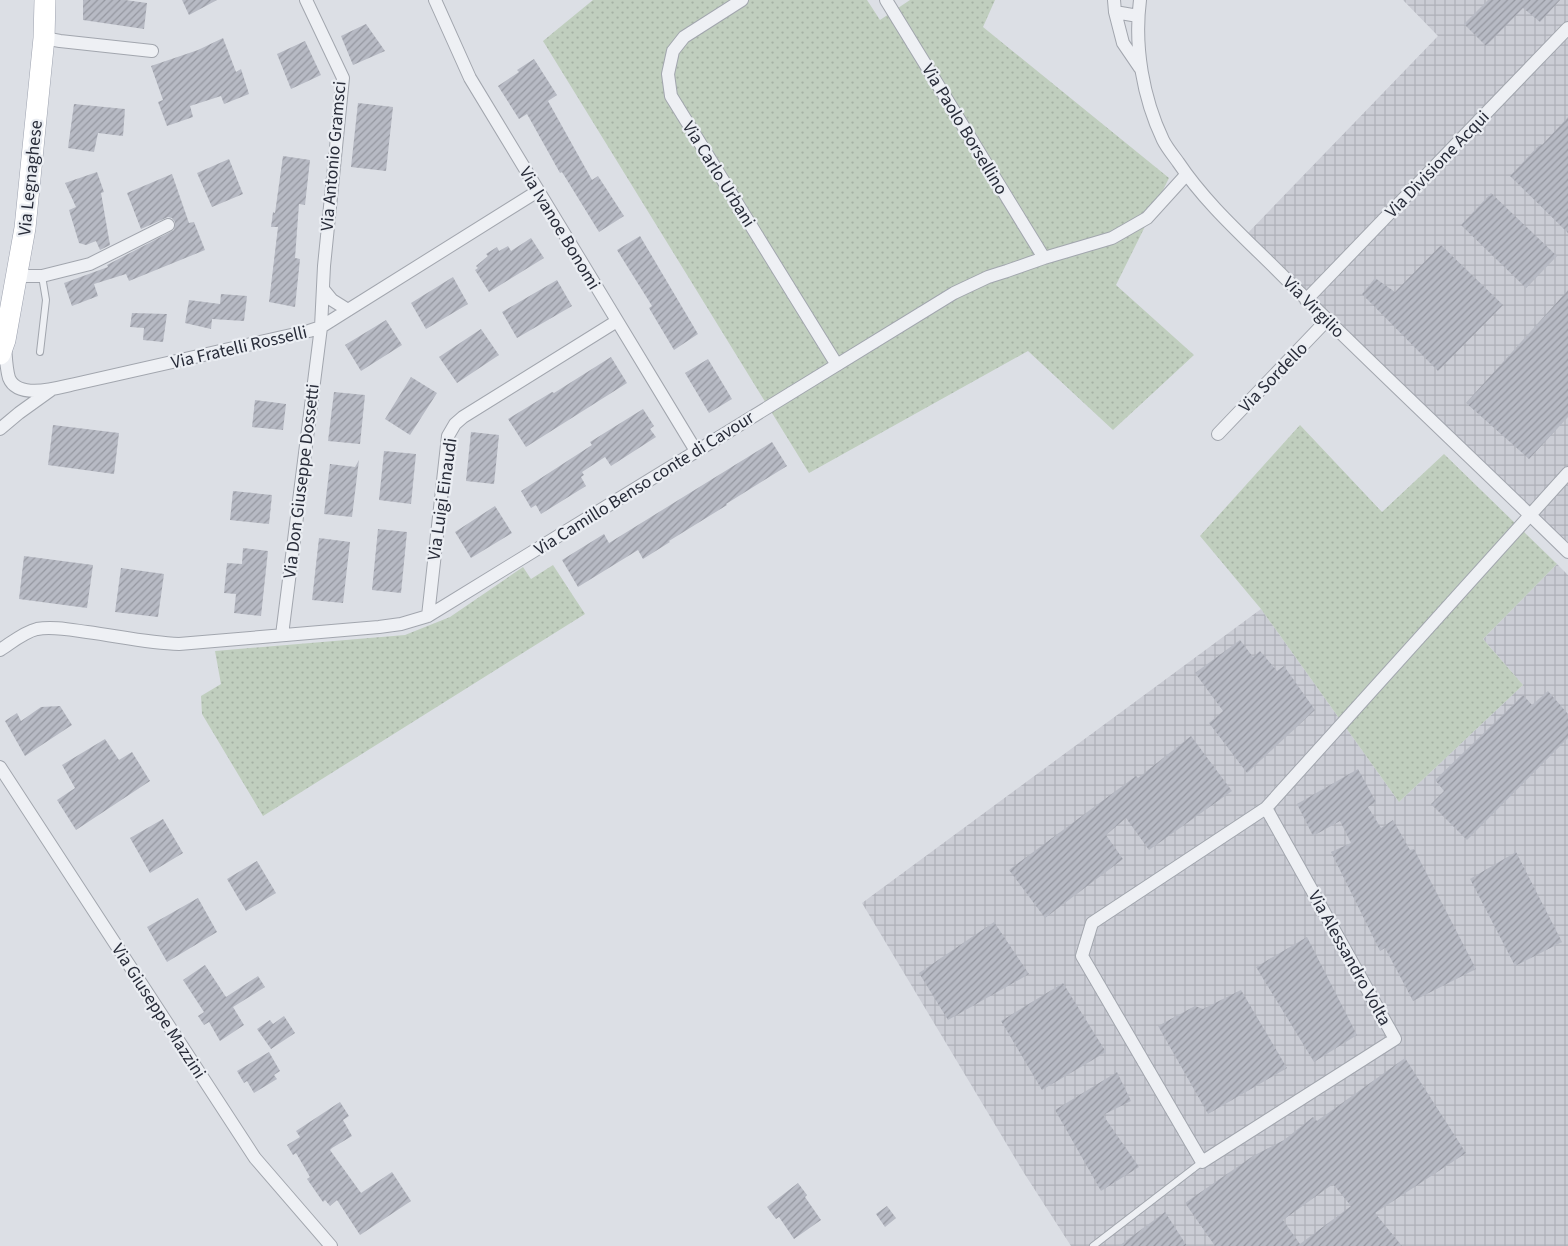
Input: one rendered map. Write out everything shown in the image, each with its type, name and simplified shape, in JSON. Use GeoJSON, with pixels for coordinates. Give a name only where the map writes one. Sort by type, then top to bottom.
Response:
{"type":"FeatureCollection","features":[{"type":"Feature","properties":{"kind":"main road","name":"Via Legnaghese"},"geometry":{"type":"LineString","coordinates":[[2,347],[17,276],[27,211],[46,0]]}},
{"type":"Feature","properties":{"kind":"street","name":"Via Antonio Gramsci"},"geometry":{"type":"LineString","coordinates":[[306,0],[343,78],[321,327]]}},
{"type":"Feature","properties":{"kind":"street","name":"Via Ivanoe Bonomi"},"geometry":{"type":"LineString","coordinates":[[435,0],[470,78],[696,451]]}},
{"type":"Feature","properties":{"kind":"street","name":"Via Carlo Urbani"},"geometry":{"type":"LineString","coordinates":[[742,0],[684,37],[673,52],[668,74],[671,96],[837,364]]}},
{"type":"Feature","properties":{"kind":"street","name":"Via Paolo Borsellino"},"geometry":{"type":"LineString","coordinates":[[886,0],[1044,258]]}},
{"type":"Feature","properties":{"kind":"street","name":"Via Virgilio"},"geometry":{"type":"LineString","coordinates":[[1140,0],[1138,16],[1141,69],[1146,94],[1163,141],[1186,175],[1218,211],[1306,300],[1568,552]]}},
{"type":"Feature","properties":{"kind":"street"},"geometry":{"type":"LineString","coordinates":[[1115,6],[1138,16]]}},
{"type":"Feature","properties":{"kind":"street"},"geometry":{"type":"LineString","coordinates":[[1115,6],[1123,43],[1141,69]]}},
{"type":"Feature","properties":{"kind":"street","name":"Via Divisione Acqui"},"geometry":{"type":"LineString","coordinates":[[1306,300],[1568,28]]}},
{"type":"Feature","properties":{"kind":"street"},"geometry":{"type":"LineString","coordinates":[[44,38],[152,51]]}},
{"type":"Feature","properties":{"kind":"street","name":"Via Camillo Benso conte di Cavour"},"geometry":{"type":"LineString","coordinates":[[0,650],[20,636],[36,630],[78,630],[159,644],[179,644],[379,627],[401,624],[428,616],[954,293],[988,277],[1112,238],[1147,218],[1186,175]]}},
{"type":"Feature","properties":{"kind":"street","name":"Via Fratelli Rosselli"},"geometry":{"type":"LineString","coordinates":[[2,347],[10,380],[14,386],[26,391],[53,389],[309,331],[321,327],[538,191]]}},
{"type":"Feature","properties":{"kind":"street"},"geometry":{"type":"LineString","coordinates":[[17,276],[42,276],[90,264],[168,225]]}},
{"type":"Feature","properties":{"kind":"street"},"geometry":{"type":"LineString","coordinates":[[323,289],[332,300],[348,310]]}},
{"type":"Feature","properties":{"kind":"street","name":"Via Sordello"},"geometry":{"type":"LineString","coordinates":[[1218,434],[1327,320]]}},
{"type":"Feature","properties":{"kind":"street","name":"Via Luigi Einaudi"},"geometry":{"type":"LineString","coordinates":[[428,616],[448,436],[455,424],[463,417],[617,321]]}},
{"type":"Feature","properties":{"kind":"street","name":"Via Don Giuseppe Dossetti"},"geometry":{"type":"LineString","coordinates":[[282,635],[321,327]]}},
{"type":"Feature","properties":{"kind":"street","name":"Via Fratelli Rosselli"},"geometry":{"type":"LineString","coordinates":[[0,429],[53,389]]}},
{"type":"Feature","properties":{"kind":"street"},"geometry":{"type":"LineString","coordinates":[[1202,1162],[1082,956],[1092,923],[1266,808],[1568,473]]}},
{"type":"Feature","properties":{"kind":"street","name":"Via Giuseppe Mazzini"},"geometry":{"type":"LineString","coordinates":[[0,766],[254,1158],[331,1246]]}},
{"type":"Feature","properties":{"kind":"street","name":"Via Alessandro Volta"},"geometry":{"type":"LineString","coordinates":[[1202,1162],[1395,1039],[1266,808]]}},
{"type":"Feature","properties":{"kind":"lane"},"geometry":{"type":"LineString","coordinates":[[40,352],[46,300],[42,276]]}},
{"type":"Feature","properties":{"kind":"lane","name":"Via Alessandro Volta"},"geometry":{"type":"LineString","coordinates":[[1092,1246],[1202,1162]]}},
{"type":"Feature","properties":{"kind":"shaded area"},"geometry":{"type":"Polygon","coordinates":[[[1403,0],[1568,0],[1568,553],[1244,237],[1438,36],[1403,0]]]}},
{"type":"Feature","properties":{"kind":"shaded area"},"geometry":{"type":"Polygon","coordinates":[[[1557,564],[1568,575],[1568,1246],[1071,1246],[1024,1173],[862,903],[1261,609],[1399,802],[1523,685],[1483,639],[1557,564]]]}},
{"type":"Feature","properties":{"kind":"green space"},"geometry":{"type":"Polygon","coordinates":[[[593,0],[867,0],[880,20],[910,0],[995,0],[983,27],[1169,178],[1116,285],[1194,355],[1113,430],[1028,351],[809,473],[543,41],[593,0]]]}},
{"type":"Feature","properties":{"kind":"green space"},"geometry":{"type":"Polygon","coordinates":[[[1300,425],[1382,512],[1444,454],[1557,564],[1483,639],[1523,685],[1399,802],[1261,609],[1200,536],[1300,425]]]}},
{"type":"Feature","properties":{"kind":"green space"},"geometry":{"type":"Polygon","coordinates":[[[553,565],[585,614],[263,816],[202,714],[201,696],[221,684],[215,651],[405,635],[450,617],[523,567],[531,579],[553,565]]]}},
{"type":"Feature","properties":{"kind":"building"},"geometry":{"type":"Polygon","coordinates":[[[83,0],[125,0],[147,3],[144,29],[83,20],[83,0]]]}},
{"type":"Feature","properties":{"kind":"building"},"geometry":{"type":"Polygon","coordinates":[[[182,0],[217,0],[189,15],[182,0]]]}},
{"type":"Feature","properties":{"kind":"building"},"geometry":{"type":"Polygon","coordinates":[[[1488,0],[1560,0],[1540,22],[1523,8],[1486,46],[1464,24],[1488,0]]]}},
{"type":"Feature","properties":{"kind":"building"},"geometry":{"type":"Polygon","coordinates":[[[366,24],[385,51],[353,65],[341,36],[366,24]]]}},
{"type":"Feature","properties":{"kind":"building"},"geometry":{"type":"Polygon","coordinates":[[[223,38],[236,72],[241,69],[249,94],[224,104],[221,96],[190,106],[193,117],[167,126],[158,102],[163,100],[151,66],[198,50],[223,38]]]}},
{"type":"Feature","properties":{"kind":"building"},"geometry":{"type":"Polygon","coordinates":[[[305,41],[321,75],[291,89],[277,54],[305,41]]]}},
{"type":"Feature","properties":{"kind":"building"},"geometry":{"type":"Polygon","coordinates":[[[534,59],[557,95],[548,101],[592,180],[598,176],[624,216],[599,232],[562,172],[560,173],[527,114],[519,119],[498,86],[534,59]]]}},
{"type":"Feature","properties":{"kind":"building"},"geometry":{"type":"Polygon","coordinates":[[[358,103],[393,107],[386,171],[351,167],[358,103]]]}},
{"type":"Feature","properties":{"kind":"building"},"geometry":{"type":"Polygon","coordinates":[[[74,104],[125,109],[123,136],[98,133],[94,152],[68,148],[74,104]]]}},
{"type":"Feature","properties":{"kind":"building"},"geometry":{"type":"Polygon","coordinates":[[[1568,117],[1568,233],[1510,176],[1568,117]]]}},
{"type":"Feature","properties":{"kind":"building"},"geometry":{"type":"Polygon","coordinates":[[[283,156],[310,160],[305,205],[299,204],[295,258],[300,259],[295,307],[269,302],[278,227],[271,227],[273,212],[275,213],[283,156]]]}},
{"type":"Feature","properties":{"kind":"building"},"geometry":{"type":"Polygon","coordinates":[[[229,159],[243,194],[212,207],[197,173],[229,159]]]}},
{"type":"Feature","properties":{"kind":"building"},"geometry":{"type":"Polygon","coordinates":[[[97,172],[104,192],[101,193],[110,245],[100,250],[96,241],[86,245],[79,243],[69,210],[76,207],[65,183],[97,172]]]}},
{"type":"Feature","properties":{"kind":"building"},"geometry":{"type":"Polygon","coordinates":[[[172,174],[189,223],[194,222],[205,250],[129,281],[126,274],[94,284],[98,296],[72,306],[64,283],[108,267],[107,265],[174,230],[175,222],[172,218],[168,217],[141,229],[127,193],[172,174]]]}},
{"type":"Feature","properties":{"kind":"building"},"geometry":{"type":"Polygon","coordinates":[[[1491,193],[1557,256],[1526,288],[1461,225],[1491,193]]]}},
{"type":"Feature","properties":{"kind":"building"},"geometry":{"type":"Polygon","coordinates":[[[640,236],[698,334],[674,350],[649,308],[652,306],[617,250],[640,236]]]}},
{"type":"Feature","properties":{"kind":"building"},"geometry":{"type":"Polygon","coordinates":[[[531,238],[544,258],[489,292],[475,270],[478,268],[476,266],[488,256],[486,254],[497,247],[499,251],[508,246],[511,251],[531,238]]]}},
{"type":"Feature","properties":{"kind":"building"},"geometry":{"type":"Polygon","coordinates":[[[1441,245],[1503,305],[1438,371],[1362,294],[1375,278],[1395,292],[1441,245]]]}},
{"type":"Feature","properties":{"kind":"building"},"geometry":{"type":"Polygon","coordinates":[[[453,277],[468,304],[426,329],[411,303],[453,277]]]}},
{"type":"Feature","properties":{"kind":"building"},"geometry":{"type":"Polygon","coordinates":[[[557,280],[572,306],[517,338],[502,312],[557,280]]]}},
{"type":"Feature","properties":{"kind":"building"},"geometry":{"type":"Polygon","coordinates":[[[1568,290],[1568,417],[1529,459],[1466,403],[1568,290]]]}},
{"type":"Feature","properties":{"kind":"building"},"geometry":{"type":"Polygon","coordinates":[[[221,294],[247,296],[244,321],[212,319],[211,329],[185,323],[189,300],[220,304],[221,294]]]}},
{"type":"Feature","properties":{"kind":"building"},"geometry":{"type":"Polygon","coordinates":[[[132,313],[167,314],[163,342],[143,340],[144,328],[130,327],[132,313]]]}},
{"type":"Feature","properties":{"kind":"building"},"geometry":{"type":"Polygon","coordinates":[[[386,320],[402,345],[361,371],[345,345],[386,320]]]}},
{"type":"Feature","properties":{"kind":"building"},"geometry":{"type":"Polygon","coordinates":[[[481,329],[499,355],[457,383],[439,357],[481,329]]]}},
{"type":"Feature","properties":{"kind":"building"},"geometry":{"type":"Polygon","coordinates":[[[611,357],[627,383],[526,447],[508,419],[611,357]]]}},
{"type":"Feature","properties":{"kind":"building"},"geometry":{"type":"Polygon","coordinates":[[[708,359],[732,399],[709,413],[685,373],[708,359]]]}},
{"type":"Feature","properties":{"kind":"building"},"geometry":{"type":"Polygon","coordinates":[[[411,377],[437,393],[410,435],[385,419],[411,377]]]}},
{"type":"Feature","properties":{"kind":"building"},"geometry":{"type":"Polygon","coordinates":[[[334,392],[365,395],[360,444],[328,441],[334,392]]]}},
{"type":"Feature","properties":{"kind":"building"},"geometry":{"type":"Polygon","coordinates":[[[255,400],[286,404],[283,430],[252,427],[255,400]]]}},
{"type":"Feature","properties":{"kind":"building"},"geometry":{"type":"Polygon","coordinates":[[[643,409],[654,426],[650,429],[656,437],[611,466],[605,457],[582,472],[584,475],[581,477],[586,486],[541,514],[536,505],[531,508],[521,491],[592,445],[590,442],[643,409]]]}},
{"type":"Feature","properties":{"kind":"building"},"geometry":{"type":"Polygon","coordinates":[[[53,425],[119,433],[114,474],[48,465],[53,425]]]}},
{"type":"Feature","properties":{"kind":"building"},"geometry":{"type":"Polygon","coordinates":[[[471,432],[499,435],[494,484],[466,481],[471,432]]]}},
{"type":"Feature","properties":{"kind":"building"},"geometry":{"type":"Polygon","coordinates":[[[772,442],[787,466],[643,559],[638,550],[578,587],[562,560],[604,534],[609,543],[772,442]]]}},
{"type":"Feature","properties":{"kind":"building"},"geometry":{"type":"Polygon","coordinates":[[[384,451],[416,454],[411,504],[379,500],[384,451]]]}},
{"type":"Feature","properties":{"kind":"building"},"geometry":{"type":"Polygon","coordinates":[[[359,460],[352,517],[324,514],[330,464],[355,467],[359,460]]]}},
{"type":"Feature","properties":{"kind":"building"},"geometry":{"type":"Polygon","coordinates":[[[233,491],[272,495],[269,524],[230,520],[233,491]]]}},
{"type":"Feature","properties":{"kind":"building"},"geometry":{"type":"Polygon","coordinates":[[[495,506],[512,533],[471,558],[455,532],[495,506]]]}},
{"type":"Feature","properties":{"kind":"building"},"geometry":{"type":"Polygon","coordinates":[[[378,529],[407,532],[401,593],[372,590],[378,529]]]}},
{"type":"Feature","properties":{"kind":"building"},"geometry":{"type":"Polygon","coordinates":[[[319,538],[350,542],[343,603],[312,600],[319,538]]]}},
{"type":"Feature","properties":{"kind":"building"},"geometry":{"type":"Polygon","coordinates":[[[243,548],[268,551],[261,616],[234,613],[236,594],[224,593],[227,563],[242,564],[243,548]]]}},
{"type":"Feature","properties":{"kind":"building"},"geometry":{"type":"Polygon","coordinates":[[[24,556],[93,565],[87,608],[19,599],[24,556]]]}},
{"type":"Feature","properties":{"kind":"building"},"geometry":{"type":"Polygon","coordinates":[[[121,568],[164,574],[158,617],[115,612],[121,568]]]}},
{"type":"Feature","properties":{"kind":"building"},"geometry":{"type":"Polygon","coordinates":[[[1240,640],[1253,657],[1260,651],[1277,671],[1284,666],[1315,710],[1247,773],[1209,723],[1223,711],[1195,673],[1240,640]]]}},
{"type":"Feature","properties":{"kind":"building"},"geometry":{"type":"Polygon","coordinates":[[[1548,691],[1568,714],[1568,738],[1467,840],[1431,804],[1444,791],[1435,780],[1523,695],[1532,705],[1548,691]]]}},
{"type":"Feature","properties":{"kind":"building"},"geometry":{"type":"Polygon","coordinates":[[[60,706],[72,725],[25,756],[5,721],[17,713],[21,721],[41,707],[60,706]]]}},
{"type":"Feature","properties":{"kind":"building"},"geometry":{"type":"Polygon","coordinates":[[[1191,736],[1232,791],[1149,850],[1126,818],[1106,835],[1123,859],[1045,918],[1009,870],[1136,776],[1138,778],[1191,736]]]}},
{"type":"Feature","properties":{"kind":"building"},"geometry":{"type":"Polygon","coordinates":[[[105,739],[119,760],[132,752],[150,781],[76,830],[57,800],[75,788],[62,765],[105,739]]]}},
{"type":"Feature","properties":{"kind":"building"},"geometry":{"type":"Polygon","coordinates":[[[1358,769],[1376,802],[1368,807],[1381,828],[1393,820],[1410,850],[1414,849],[1476,969],[1413,1001],[1385,948],[1380,951],[1331,852],[1351,843],[1340,821],[1313,836],[1297,804],[1358,769]]]}},
{"type":"Feature","properties":{"kind":"building"},"geometry":{"type":"Polygon","coordinates":[[[163,819],[183,853],[150,873],[130,838],[163,819]]]}},
{"type":"Feature","properties":{"kind":"building"},"geometry":{"type":"Polygon","coordinates":[[[1516,852],[1562,942],[1515,966],[1470,879],[1516,852]]]}},
{"type":"Feature","properties":{"kind":"building"},"geometry":{"type":"Polygon","coordinates":[[[257,861],[276,893],[246,911],[227,879],[257,861]]]}},
{"type":"Feature","properties":{"kind":"building"},"geometry":{"type":"Polygon","coordinates":[[[198,898],[217,932],[167,962],[147,927],[198,898]]]}},
{"type":"Feature","properties":{"kind":"building"},"geometry":{"type":"Polygon","coordinates":[[[994,922],[1029,974],[948,1020],[919,973],[994,922]]]}},
{"type":"Feature","properties":{"kind":"building"},"geometry":{"type":"Polygon","coordinates":[[[1307,937],[1357,1035],[1314,1062],[1256,967],[1307,937]]]}},
{"type":"Feature","properties":{"kind":"building"},"geometry":{"type":"Polygon","coordinates":[[[205,965],[226,997],[258,976],[265,987],[233,1007],[244,1025],[220,1041],[209,1022],[204,1025],[198,1016],[204,1012],[183,980],[205,965]]]}},
{"type":"Feature","properties":{"kind":"building"},"geometry":{"type":"Polygon","coordinates":[[[1063,983],[1106,1052],[1042,1090],[1001,1021],[1063,983]]]}},
{"type":"Feature","properties":{"kind":"building"},"geometry":{"type":"Polygon","coordinates":[[[1241,990],[1287,1068],[1208,1114],[1158,1026],[1195,1006],[1203,1009],[1241,990]]]}},
{"type":"Feature","properties":{"kind":"building"},"geometry":{"type":"Polygon","coordinates":[[[284,1016],[295,1033],[271,1049],[257,1029],[270,1020],[273,1024],[284,1016]]]}},
{"type":"Feature","properties":{"kind":"building"},"geometry":{"type":"Polygon","coordinates":[[[269,1052],[280,1071],[274,1075],[277,1079],[254,1093],[247,1081],[244,1083],[237,1071],[269,1052]]]}},
{"type":"Feature","properties":{"kind":"building"},"geometry":{"type":"Polygon","coordinates":[[[1405,1058],[1466,1153],[1375,1213],[1402,1246],[1215,1246],[1185,1203],[1253,1156],[1284,1140],[1313,1117],[1317,1121],[1405,1058]],[[1333,1184],[1283,1220],[1300,1244],[1351,1206],[1333,1184]]]}},
{"type":"Feature","properties":{"kind":"building"},"geometry":{"type":"Polygon","coordinates":[[[1117,1072],[1131,1101],[1103,1115],[1139,1167],[1101,1191],[1055,1110],[1117,1072]]]}},
{"type":"Feature","properties":{"kind":"building"},"geometry":{"type":"Polygon","coordinates":[[[340,1102],[349,1116],[343,1120],[352,1136],[330,1150],[361,1193],[392,1172],[411,1201],[360,1235],[337,1200],[330,1206],[325,1200],[323,1202],[307,1179],[310,1177],[296,1153],[293,1155],[287,1145],[300,1137],[296,1131],[340,1102]]]}},
{"type":"Feature","properties":{"kind":"building"},"geometry":{"type":"Polygon","coordinates":[[[798,1183],[821,1220],[794,1239],[779,1217],[776,1219],[767,1207],[798,1183]]]}},
{"type":"Feature","properties":{"kind":"building"},"geometry":{"type":"Polygon","coordinates":[[[887,1206],[896,1218],[885,1227],[876,1214],[887,1206]]]}},
{"type":"Feature","properties":{"kind":"building"},"geometry":{"type":"Polygon","coordinates":[[[1165,1212],[1187,1246],[1119,1246],[1165,1212]]]}}]}
